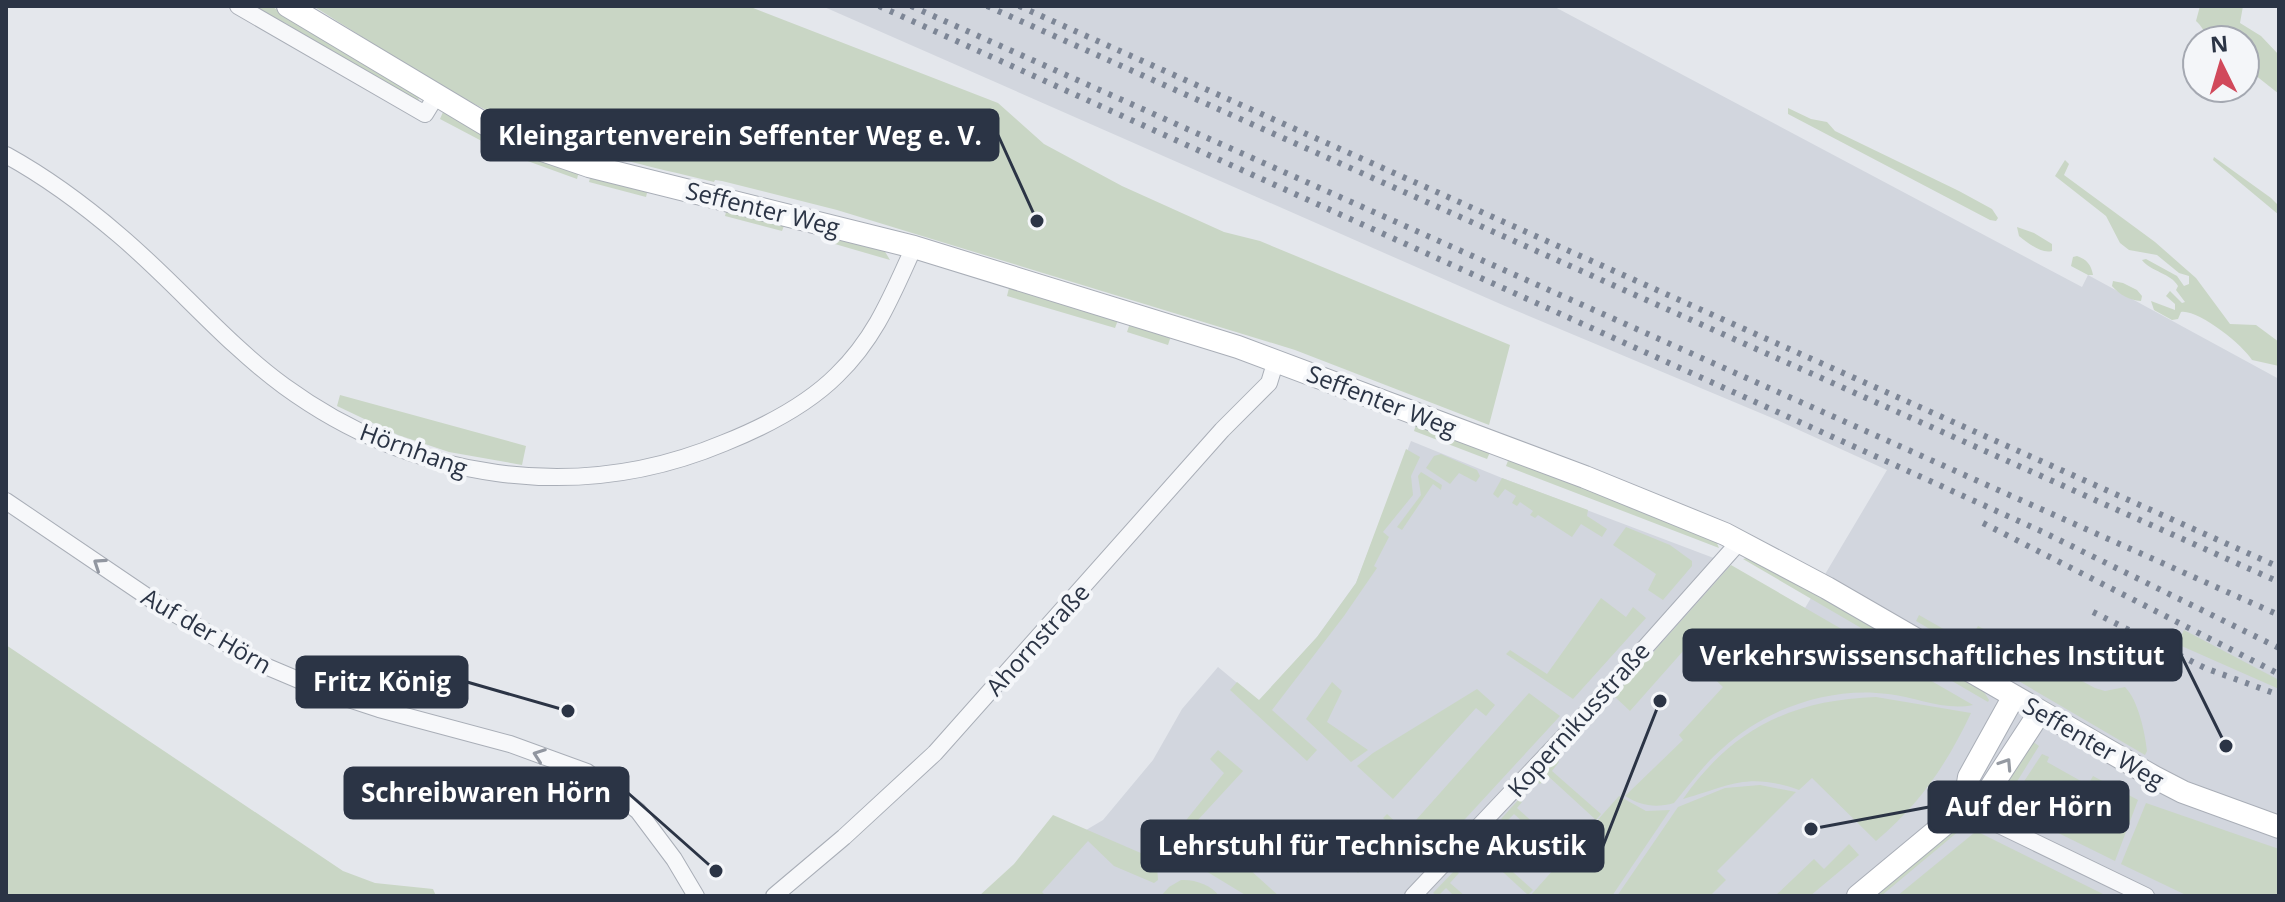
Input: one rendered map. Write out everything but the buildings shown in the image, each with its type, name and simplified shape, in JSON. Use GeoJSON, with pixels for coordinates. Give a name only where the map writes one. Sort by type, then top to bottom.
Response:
{"type":"FeatureCollection","features":[{"type":"Feature","properties":{"kind":"street"},"geometry":{"type":"LineString","coordinates":[[238,6],[425,114],[436,96]]}},
{"type":"Feature","properties":{"kind":"street","name":"Seffenter Weg"},"geometry":{"type":"LineString","coordinates":[[288,6],[510,139],[589,166],[914,247],[1276,360],[1585,477],[1740,541],[2183,792],[2279,827]]}},
{"type":"Feature","properties":{"kind":"street","name":"Hörnhang"},"geometry":{"type":"LineString","coordinates":[[6,155],[35,171],[120,235],[235,345],[284,386],[338,421],[436,461],[508,475],[588,477],[662,465],[752,432],[790,411],[837,375],[867,340],[888,309],[914,247]]}},
{"type":"Feature","properties":{"kind":"street","name":"Ahornstraße"},"geometry":{"type":"LineString","coordinates":[[774,896],[935,753],[1222,430],[1269,383],[1276,360]]}},
{"type":"Feature","properties":{"kind":"street","name":"Auf der Hörn"},"geometry":{"type":"LineString","coordinates":[[6,501],[158,604],[263,665],[327,692],[510,744],[587,772],[638,811],[674,859],[696,896]]}},
{"type":"Feature","properties":{"kind":"street","name":"Kopernikusstraße"},"geometry":{"type":"LineString","coordinates":[[1413,896],[1593,706],[1740,541]]}},
{"type":"Feature","properties":{"kind":"street"},"geometry":{"type":"LineString","coordinates":[[1964,808],[1969,777],[2014,696]]}},
{"type":"Feature","properties":{"kind":"street"},"geometry":{"type":"LineString","coordinates":[[1858,896],[1964,808],[1987,793],[2040,712]]}},
{"type":"Feature","properties":{"kind":"street"},"geometry":{"type":"LineString","coordinates":[[1964,808],[2146,896]]}},
{"type":"Feature","properties":{"kind":"shaded area"},"geometry":{"type":"Polygon","coordinates":[[[822,6],[1553,6],[2082,287],[2088,275],[2279,379],[2279,896],[1013,896],[1076,836],[1103,820],[1153,760],[1182,709],[1218,667],[1259,701],[1317,637],[1356,583],[1411,441],[1719,560],[1805,608],[1887,470],[822,6]]]}},
{"type":"Feature","properties":{"kind":"green space"},"geometry":{"type":"Polygon","coordinates":[[[251,6],[271,6],[418,96],[419,101],[414,103],[287,24],[251,6]]]}},
{"type":"Feature","properties":{"kind":"green space"},"geometry":{"type":"Polygon","coordinates":[[[313,6],[748,6],[998,103],[1044,144],[1122,186],[1224,232],[1260,241],[1510,345],[1489,425],[1295,350],[837,210],[640,164],[543,135],[440,85],[313,6]]]}},
{"type":"Feature","properties":{"kind":"green space"},"geometry":{"type":"Polygon","coordinates":[[[2200,6],[2243,6],[2242,24],[2198,24],[2196,21],[2200,6]]]}},
{"type":"Feature","properties":{"kind":"green space"},"geometry":{"type":"Polygon","coordinates":[[[2261,36],[2279,55],[2279,94],[2261,80],[2261,36]]]}},
{"type":"Feature","properties":{"kind":"green space"},"geometry":{"type":"Polygon","coordinates":[[[1788,108],[1811,119],[1827,122],[1835,131],[1959,191],[1992,209],[1998,218],[1996,221],[1990,220],[1788,114],[1788,108]]]}},
{"type":"Feature","properties":{"kind":"green space"},"geometry":{"type":"Polygon","coordinates":[[[443,112],[499,141],[495,148],[440,119],[443,112]]]}},
{"type":"Feature","properties":{"kind":"green space"},"geometry":{"type":"Polygon","coordinates":[[[525,151],[579,171],[577,179],[522,159],[525,151]]]}},
{"type":"Feature","properties":{"kind":"green space"},"geometry":{"type":"Polygon","coordinates":[[[2214,157],[2271,198],[2279,206],[2279,215],[2213,160],[2214,157]]]}},
{"type":"Feature","properties":{"kind":"green space"},"geometry":{"type":"Polygon","coordinates":[[[2065,160],[2069,164],[2064,175],[2155,242],[2196,278],[2230,324],[2256,325],[2279,342],[2279,366],[2252,360],[2230,337],[2198,316],[2181,312],[2178,319],[2172,320],[2154,310],[2151,301],[2175,310],[2175,304],[2166,296],[2170,291],[2182,303],[2185,302],[2176,290],[2178,286],[2175,282],[2142,260],[2146,259],[2177,276],[2184,286],[2189,284],[2189,276],[2179,273],[2157,255],[2129,250],[2120,243],[2106,216],[2055,176],[2065,160]]]}},
{"type":"Feature","properties":{"kind":"green space"},"geometry":{"type":"Polygon","coordinates":[[[591,174],[648,189],[646,197],[589,182],[591,174]]]}},
{"type":"Feature","properties":{"kind":"green space"},"geometry":{"type":"Polygon","coordinates":[[[727,208],[785,223],[782,231],[725,216],[727,208]]]}},
{"type":"Feature","properties":{"kind":"green space"},"geometry":{"type":"Polygon","coordinates":[[[2017,227],[2052,244],[2052,251],[2030,245],[2019,236],[2017,227]]]}},
{"type":"Feature","properties":{"kind":"green space"},"geometry":{"type":"Polygon","coordinates":[[[830,233],[884,250],[890,260],[828,242],[830,233]]]}},
{"type":"Feature","properties":{"kind":"green space"},"geometry":{"type":"Polygon","coordinates":[[[2077,256],[2088,263],[2093,275],[2071,266],[2073,257],[2077,256]]]}},
{"type":"Feature","properties":{"kind":"green space"},"geometry":{"type":"Polygon","coordinates":[[[2113,281],[2137,290],[2142,296],[2141,301],[2122,294],[2112,286],[2113,281]]]}},
{"type":"Feature","properties":{"kind":"green space"},"geometry":{"type":"Polygon","coordinates":[[[1009,288],[1118,320],[1115,328],[1007,296],[1009,288]]]}},
{"type":"Feature","properties":{"kind":"green space"},"geometry":{"type":"Polygon","coordinates":[[[1130,323],[1171,336],[1168,345],[1127,332],[1130,323]]]}},
{"type":"Feature","properties":{"kind":"green space"},"geometry":{"type":"Polygon","coordinates":[[[340,395],[526,446],[522,465],[449,452],[398,435],[337,406],[340,395]]]}},
{"type":"Feature","properties":{"kind":"green space"},"geometry":{"type":"Polygon","coordinates":[[[1417,422],[1491,450],[1487,459],[1414,431],[1417,422]]]}},
{"type":"Feature","properties":{"kind":"green space"},"geometry":{"type":"Polygon","coordinates":[[[1406,449],[1420,457],[1411,476],[1413,495],[1383,532],[1389,537],[1374,566],[1377,568],[1272,710],[1317,750],[1307,761],[1230,690],[1237,682],[1259,700],[1317,637],[1356,583],[1406,449]]]}},
{"type":"Feature","properties":{"kind":"green space"},"geometry":{"type":"Polygon","coordinates":[[[1441,454],[1477,470],[1480,476],[1476,482],[1459,473],[1450,484],[1426,468],[1434,456],[1441,454]]]}},
{"type":"Feature","properties":{"kind":"green space"},"geometry":{"type":"Polygon","coordinates":[[[1509,458],[1716,541],[1719,548],[1506,466],[1509,458]]]}},
{"type":"Feature","properties":{"kind":"green space"},"geometry":{"type":"Polygon","coordinates":[[[1421,472],[1442,485],[1441,490],[1433,484],[1402,530],[1397,527],[1421,495],[1418,476],[1421,472]]]}},
{"type":"Feature","properties":{"kind":"green space"},"geometry":{"type":"Polygon","coordinates":[[[1502,478],[1588,510],[1587,516],[1607,529],[1602,537],[1581,524],[1572,537],[1538,515],[1535,518],[1530,515],[1533,511],[1520,502],[1517,506],[1512,503],[1516,496],[1505,489],[1498,498],[1493,494],[1502,478]]]}},
{"type":"Feature","properties":{"kind":"green space"},"geometry":{"type":"Polygon","coordinates":[[[1626,527],[1670,545],[1692,561],[1692,566],[1663,600],[1648,590],[1656,574],[1613,545],[1626,527]]]}},
{"type":"Feature","properties":{"kind":"green space"},"geometry":{"type":"Polygon","coordinates":[[[1750,557],[1981,687],[1988,702],[1743,559],[1750,557]]]}},
{"type":"Feature","properties":{"kind":"green space"},"geometry":{"type":"Polygon","coordinates":[[[1731,565],[1973,705],[1951,706],[1866,692],[1821,697],[1778,712],[1740,734],[1710,761],[1674,803],[1649,805],[1625,796],[1683,740],[1679,735],[1723,687],[1684,650],[1630,711],[1614,696],[1731,565]]]}},
{"type":"Feature","properties":{"kind":"green space"},"geometry":{"type":"Polygon","coordinates":[[[1601,598],[1626,617],[1633,607],[1646,618],[1573,699],[1506,654],[1510,650],[1547,674],[1601,598]]]}},
{"type":"Feature","properties":{"kind":"green space"},"geometry":{"type":"Polygon","coordinates":[[[1919,615],[1968,643],[1978,626],[2095,688],[2105,691],[2125,687],[2140,717],[2145,735],[2145,755],[1916,621],[1919,615]]]}},
{"type":"Feature","properties":{"kind":"green space"},"geometry":{"type":"Polygon","coordinates":[[[2184,630],[2279,680],[2279,689],[2177,644],[2184,630]]]}},
{"type":"Feature","properties":{"kind":"green space"},"geometry":{"type":"Polygon","coordinates":[[[6,645],[343,871],[375,883],[433,889],[436,896],[6,896],[6,645]]]}},
{"type":"Feature","properties":{"kind":"green space"},"geometry":{"type":"Polygon","coordinates":[[[1332,682],[1342,691],[1327,722],[1368,750],[1351,762],[1306,719],[1332,682]]]}},
{"type":"Feature","properties":{"kind":"green space"},"geometry":{"type":"Polygon","coordinates":[[[1477,689],[1495,705],[1486,716],[1476,708],[1393,799],[1357,766],[1373,753],[1477,689]]]}},
{"type":"Feature","properties":{"kind":"green space"},"geometry":{"type":"Polygon","coordinates":[[[1529,693],[1560,716],[1443,843],[1416,820],[1529,693]]]}},
{"type":"Feature","properties":{"kind":"green space"},"geometry":{"type":"Polygon","coordinates":[[[1876,697],[1971,713],[1931,783],[1906,813],[1876,841],[1812,778],[1799,790],[1766,782],[1740,782],[1683,799],[1722,754],[1766,723],[1817,704],[1876,697]]]}},
{"type":"Feature","properties":{"kind":"green space"},"geometry":{"type":"Polygon","coordinates":[[[2032,741],[2039,746],[2013,788],[2013,804],[2003,807],[2003,788],[2032,741]]]}},
{"type":"Feature","properties":{"kind":"green space"},"geometry":{"type":"Polygon","coordinates":[[[1218,750],[1243,771],[1197,821],[1207,831],[1186,853],[1178,839],[1178,823],[1183,824],[1224,773],[1210,759],[1218,750]]]}},
{"type":"Feature","properties":{"kind":"green space"},"geometry":{"type":"Polygon","coordinates":[[[2042,754],[2049,757],[2047,762],[2088,785],[2093,776],[2138,800],[2115,861],[2022,815],[2019,789],[2042,754]]]}},
{"type":"Feature","properties":{"kind":"green space"},"geometry":{"type":"Polygon","coordinates":[[[1556,759],[1559,762],[1552,771],[1601,814],[1596,820],[1548,776],[1540,784],[1536,780],[1556,759]]]}},
{"type":"Feature","properties":{"kind":"green space"},"geometry":{"type":"Polygon","coordinates":[[[1760,785],[1796,792],[1717,871],[1726,880],[1710,896],[1617,896],[1678,807],[1725,788],[1760,785]]]}},
{"type":"Feature","properties":{"kind":"green space"},"geometry":{"type":"Polygon","coordinates":[[[1619,796],[1646,811],[1670,810],[1612,896],[1530,896],[1619,796]]]}},
{"type":"Feature","properties":{"kind":"green space"},"geometry":{"type":"Polygon","coordinates":[[[1519,799],[1522,802],[1517,808],[1566,852],[1562,857],[1514,814],[1505,823],[1501,819],[1519,799]]]}},
{"type":"Feature","properties":{"kind":"green space"},"geometry":{"type":"Polygon","coordinates":[[[2146,803],[2279,849],[2279,896],[2188,896],[2121,864],[2146,803]]]}},
{"type":"Feature","properties":{"kind":"green space"},"geometry":{"type":"Polygon","coordinates":[[[1387,814],[1400,826],[1358,873],[1346,862],[1349,858],[1359,866],[1394,828],[1383,818],[1387,814]]]}},
{"type":"Feature","properties":{"kind":"green space"},"geometry":{"type":"Polygon","coordinates":[[[1053,815],[1150,857],[1157,866],[1158,880],[1154,883],[1114,866],[1088,841],[1042,892],[1046,896],[979,896],[1014,864],[1053,815]]]}},
{"type":"Feature","properties":{"kind":"green space"},"geometry":{"type":"Polygon","coordinates":[[[1966,825],[1881,896],[1873,896],[1957,827],[1966,825]]]}},
{"type":"Feature","properties":{"kind":"green space"},"geometry":{"type":"Polygon","coordinates":[[[1489,832],[1493,836],[1484,846],[1533,890],[1528,895],[1480,851],[1471,860],[1467,856],[1489,832]]]}},
{"type":"Feature","properties":{"kind":"green space"},"geometry":{"type":"Polygon","coordinates":[[[1978,832],[2107,896],[1897,896],[1978,832]]]}},
{"type":"Feature","properties":{"kind":"green space"},"geometry":{"type":"Polygon","coordinates":[[[1849,844],[1859,855],[1810,896],[1775,896],[1814,859],[1824,869],[1849,844]]]}},
{"type":"Feature","properties":{"kind":"green space"},"geometry":{"type":"Polygon","coordinates":[[[1206,845],[1221,858],[1228,850],[1279,896],[1247,896],[1191,862],[1206,845]]]}},
{"type":"Feature","properties":{"kind":"green space"},"geometry":{"type":"Polygon","coordinates":[[[1455,870],[1459,873],[1450,883],[1465,896],[1454,896],[1446,888],[1438,896],[1433,893],[1455,870]]]}},
{"type":"Feature","properties":{"kind":"green space"},"geometry":{"type":"Polygon","coordinates":[[[1181,880],[1202,884],[1219,896],[1161,896],[1181,880]]]}},
{"type":"Feature","properties":{"kind":"railway"},"geometry":{"type":"LineString","coordinates":[[879,6],[2043,532],[2279,648]]}},
{"type":"Feature","properties":{"kind":"railway"},"geometry":{"type":"LineString","coordinates":[[911,6],[2279,615]]}},
{"type":"Feature","properties":{"kind":"railway"},"geometry":{"type":"LineString","coordinates":[[987,6],[2279,582]]}},
{"type":"Feature","properties":{"kind":"railway"},"geometry":{"type":"LineString","coordinates":[[1019,6],[2279,567]]}},
{"type":"Feature","properties":{"kind":"railway"},"geometry":{"type":"LineString","coordinates":[[1983,523],[2279,674]]}},
{"type":"Feature","properties":{"kind":"railway"},"geometry":{"type":"LineString","coordinates":[[2093,612],[2205,668],[2279,695]]}},
{"type":"Feature","properties":{"kind":"place","name":"Kleingartenverein Seffenter Weg e. V."},"geometry":{"type":"Point","coordinates":[1037,221]}},
{"type":"Feature","properties":{"kind":"place","name":"Lehrstuhl für Technische Akustik"},"geometry":{"type":"Point","coordinates":[1660,701]}},
{"type":"Feature","properties":{"kind":"place","name":"Fritz König"},"geometry":{"type":"Point","coordinates":[568,711]}},
{"type":"Feature","properties":{"kind":"place","name":"Verkehrswissenschaftliches Institut"},"geometry":{"type":"Point","coordinates":[2226,746]}},
{"type":"Feature","properties":{"kind":"place","name":"Auf der Hörn"},"geometry":{"type":"Point","coordinates":[1811,829]}},
{"type":"Feature","properties":{"kind":"place","name":"Schreibwaren Hörn"},"geometry":{"type":"Point","coordinates":[716,871]}}]}
